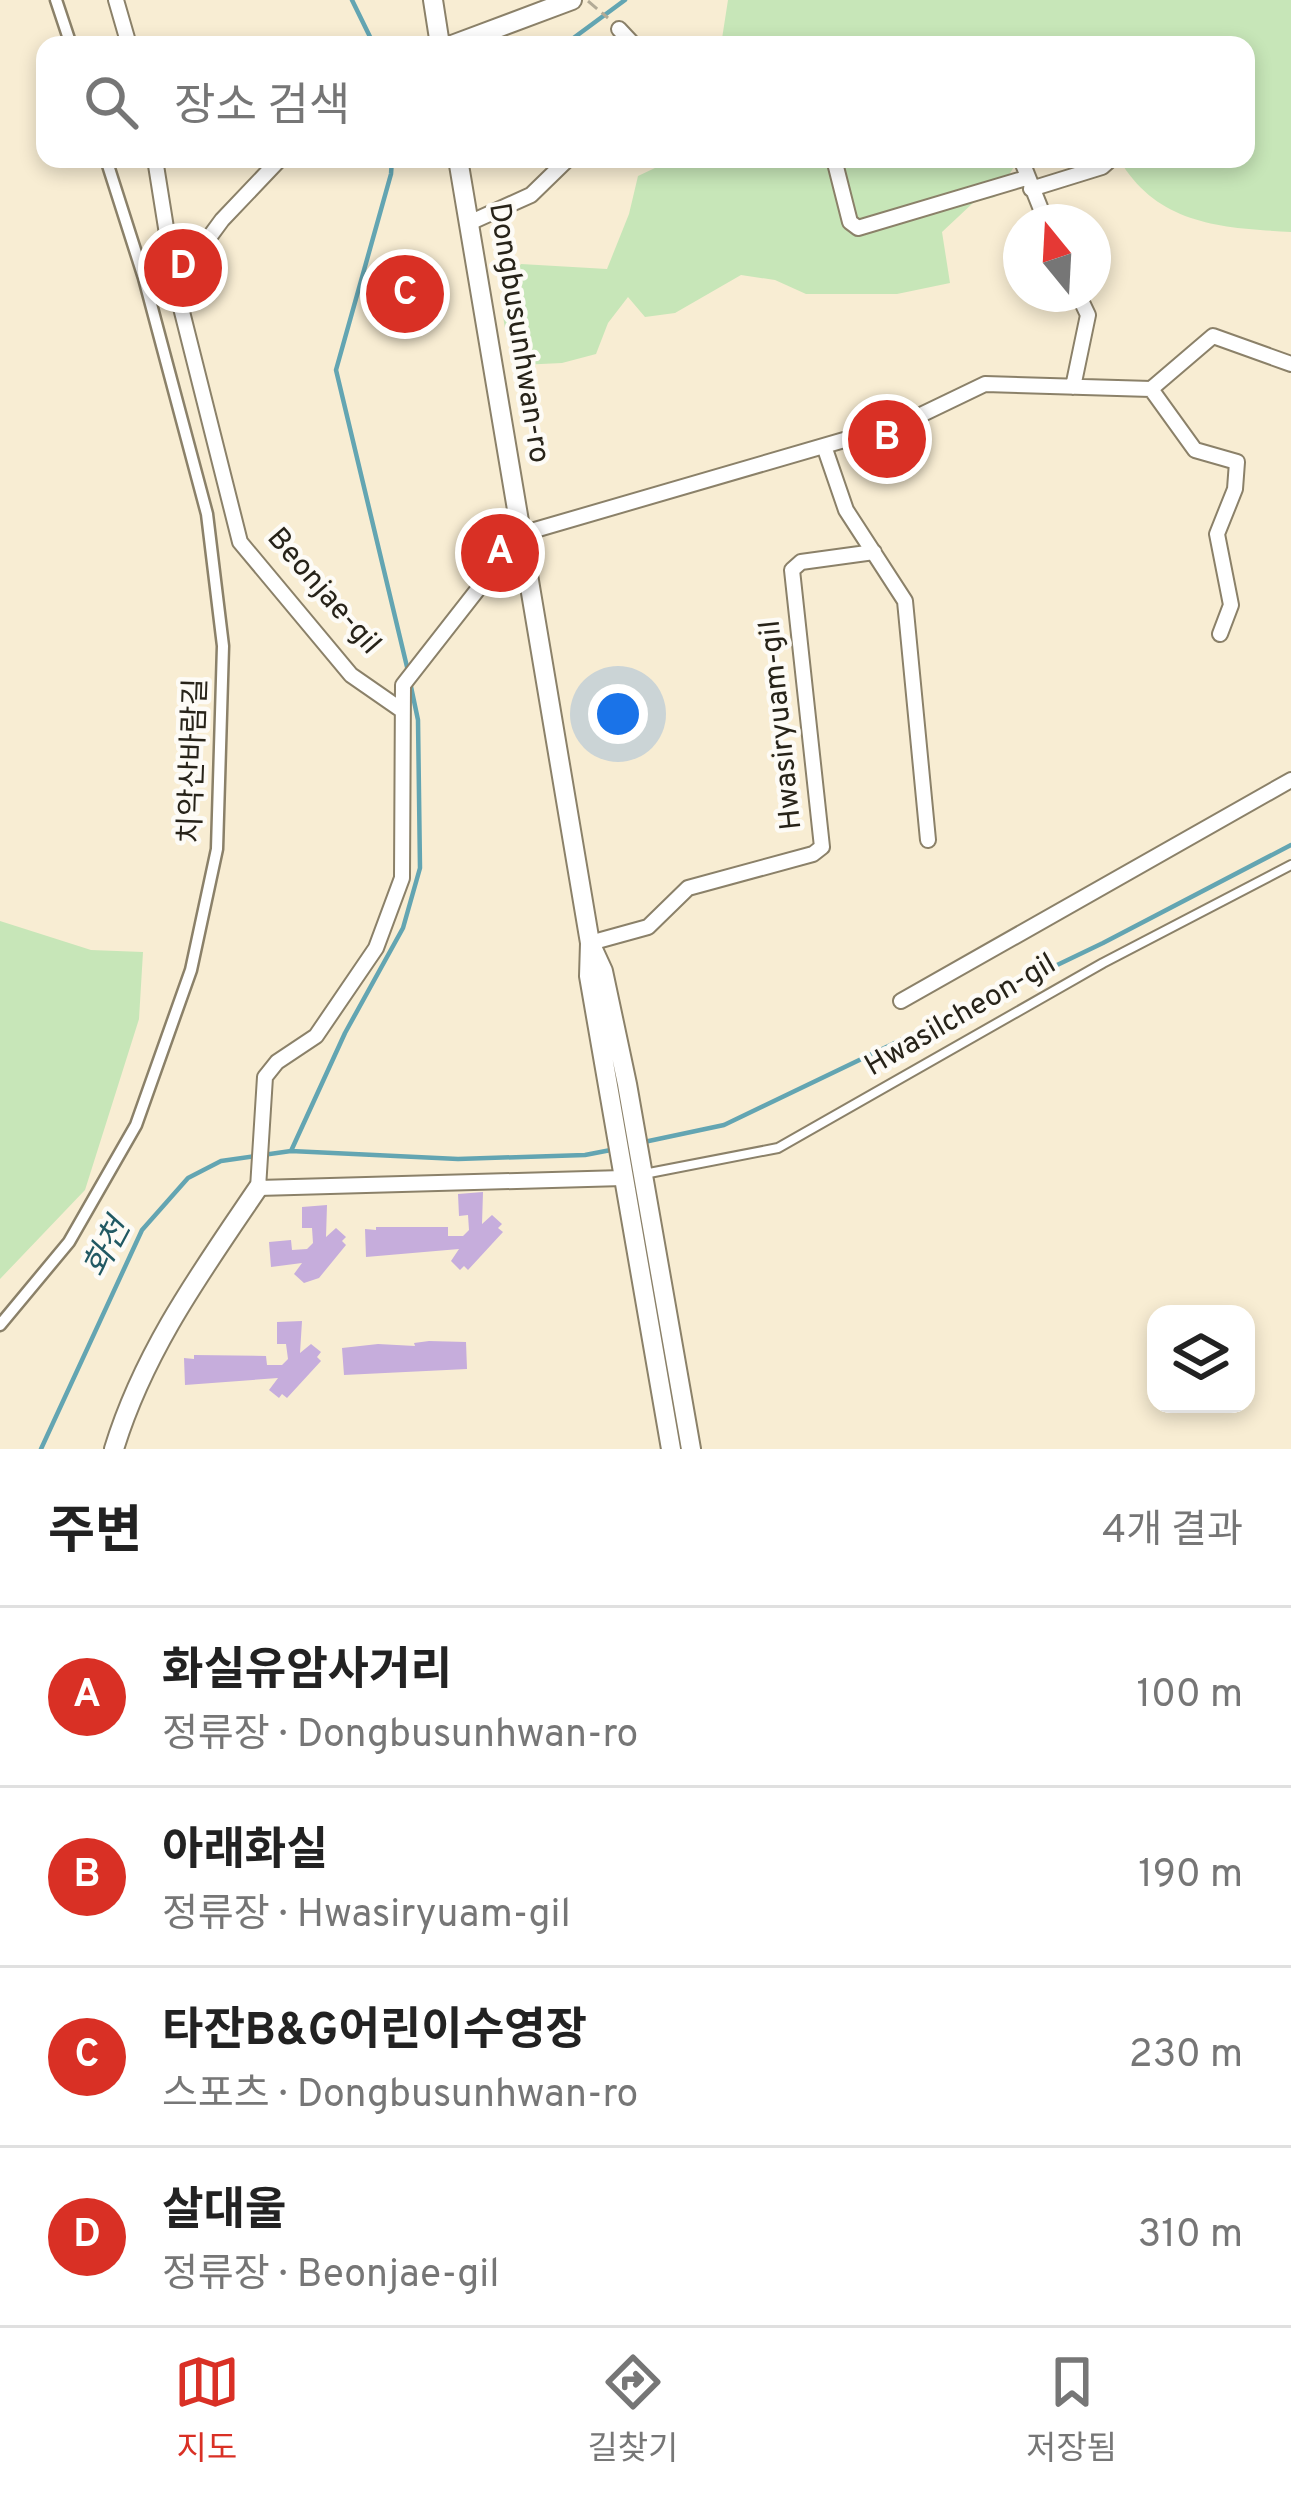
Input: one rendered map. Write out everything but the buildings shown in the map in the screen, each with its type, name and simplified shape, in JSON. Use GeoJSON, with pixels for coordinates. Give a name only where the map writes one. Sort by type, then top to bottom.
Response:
{"type":"FeatureCollection","features":[{"type":"Feature","properties":{"kind":"street"},"geometry":{"type":"LineString","coordinates":[[56,0],[67,36]]}},
{"type":"Feature","properties":{"kind":"street"},"geometry":{"type":"LineString","coordinates":[[116,0],[126,36]]}},
{"type":"Feature","properties":{"kind":"street"},"geometry":{"type":"LineString","coordinates":[[433,0],[439,36]]}},
{"type":"Feature","properties":{"kind":"street"},"geometry":{"type":"LineString","coordinates":[[476,36],[572,0]]}},
{"type":"Feature","properties":{"kind":"street"},"geometry":{"type":"LineString","coordinates":[[620,29],[626,36]]}},
{"type":"Feature","properties":{"kind":"street","name":"치악산바람길"},"geometry":{"type":"LineString","coordinates":[[0,1325],[69,1242],[136,1125],[191,970],[218,849],[223,646],[207,514],[144,278],[109,168]]}},
{"type":"Feature","properties":{"kind":"street","name":"Beonjae-gil"},"geometry":{"type":"LineString","coordinates":[[156,168],[175,284],[240,542],[351,675],[400,709]]}},
{"type":"Feature","properties":{"kind":"street"},"geometry":{"type":"LineString","coordinates":[[175,284],[222,220],[271,168]]}},
{"type":"Feature","properties":{"kind":"street","name":"Dongbusunhwan-ro"},"geometry":{"type":"LineString","coordinates":[[460,168],[590,943],[590,976],[618,1086],[632,1168],[671,1449]]}},
{"type":"Feature","properties":{"kind":"street"},"geometry":{"type":"LineString","coordinates":[[470,223],[531,195],[559,168]]}},
{"type":"Feature","properties":{"kind":"street"},"geometry":{"type":"LineString","coordinates":[[836,168],[850,222],[858,228],[1098,168]]}},
{"type":"Feature","properties":{"kind":"street"},"geometry":{"type":"LineString","coordinates":[[1024,168],[1037,204]]}},
{"type":"Feature","properties":{"kind":"street"},"geometry":{"type":"LineString","coordinates":[[1073,387],[1087,312]]}},
{"type":"Feature","properties":{"kind":"street"},"geometry":{"type":"LineString","coordinates":[[114,1449],[130,1396],[188,1290],[258,1183],[265,1077],[277,1062],[316,1036],[376,948],[403,878],[403,685],[521,534],[906,422],[985,384],[1151,389],[1213,336],[1291,364]]}},
{"type":"Feature","properties":{"kind":"street"},"geometry":{"type":"LineString","coordinates":[[1151,389],[1195,449],[1237,462],[1235,489],[1216,534],[1231,605],[1220,634]]}},
{"type":"Feature","properties":{"kind":"street"},"geometry":{"type":"LineString","coordinates":[[824,446],[846,510],[905,601],[928,840]]}},
{"type":"Feature","properties":{"kind":"street","name":"Hwasiryuam-gil"},"geometry":{"type":"LineString","coordinates":[[590,943],[648,927],[688,887],[813,854],[822,847],[792,570],[801,562],[874,552]]}},
{"type":"Feature","properties":{"kind":"street"},"geometry":{"type":"LineString","coordinates":[[901,1001],[1290,782]]}},
{"type":"Feature","properties":{"kind":"street"},"geometry":{"type":"LineString","coordinates":[[258,1183],[632,1168]]}},
{"type":"Feature","properties":{"kind":"street","name":"Dongbusunhwan-ro"},"geometry":{"type":"LineString","coordinates":[[632,1168],[691,1449]]}},
{"type":"Feature","properties":{"kind":"lane","name":"Hwasilcheon-gil"},"geometry":{"type":"LineString","coordinates":[[632,1168],[778,1148],[1103,963],[1291,866]]}},
{"type":"Feature","properties":{"kind":"path"},"geometry":{"type":"LineString","coordinates":[[586,0],[620,29]]}},
{"type":"Feature","properties":{"kind":"green space"},"geometry":{"type":"Polygon","coordinates":[[[728,0],[1291,0],[1291,232],[1193,219],[1152,198],[1125,168],[1255,168],[1255,36],[722,36],[728,0]]]}},
{"type":"Feature","properties":{"kind":"green space"},"geometry":{"type":"Polygon","coordinates":[[[655,168],[1013,168],[995,197],[974,202],[942,232],[950,283],[897,294],[806,294],[775,280],[741,275],[675,313],[645,317],[628,297],[608,323],[596,354],[562,363],[520,365],[503,314],[513,276],[521,264],[607,269],[638,176],[655,168]]]}},
{"type":"Feature","properties":{"kind":"green space"},"geometry":{"type":"Polygon","coordinates":[[[0,921],[91,950],[143,952],[139,1019],[85,1190],[0,1279],[0,921]]]}},
{"type":"Feature","properties":{"kind":"waterway"},"geometry":{"type":"LineString","coordinates":[[352,0],[370,36]]}},
{"type":"Feature","properties":{"kind":"waterway"},"geometry":{"type":"LineString","coordinates":[[576,36],[625,0]]}},
{"type":"Feature","properties":{"kind":"waterway"},"geometry":{"type":"LineString","coordinates":[[391,168],[336,370],[408,671]]}},
{"type":"Feature","properties":{"kind":"waterway"},"geometry":{"type":"LineString","coordinates":[[291,1151],[345,1033],[403,928],[420,868],[418,720],[410,682]]}},
{"type":"Feature","properties":{"kind":"waterway"},"geometry":{"type":"LineString","coordinates":[[644,1142],[724,1125],[1103,943],[1291,845]]}},
{"type":"Feature","properties":{"kind":"waterway","name":"화천"},"geometry":{"type":"LineString","coordinates":[[41,1449],[142,1230],[188,1178],[221,1161],[291,1151],[458,1159],[585,1155],[616,1149]]}},
{"type":"Feature","properties":{"kind":"place","name":"살대울"},"geometry":{"type":"Point","coordinates":[183,268]}},
{"type":"Feature","properties":{"kind":"place","name":"타잔B&G어린이수영장"},"geometry":{"type":"Point","coordinates":[405,294]}},
{"type":"Feature","properties":{"kind":"place","name":"아래화실"},"geometry":{"type":"Point","coordinates":[887,439]}},
{"type":"Feature","properties":{"kind":"place","name":"화실유암사거리"},"geometry":{"type":"Point","coordinates":[500,553]}}]}
